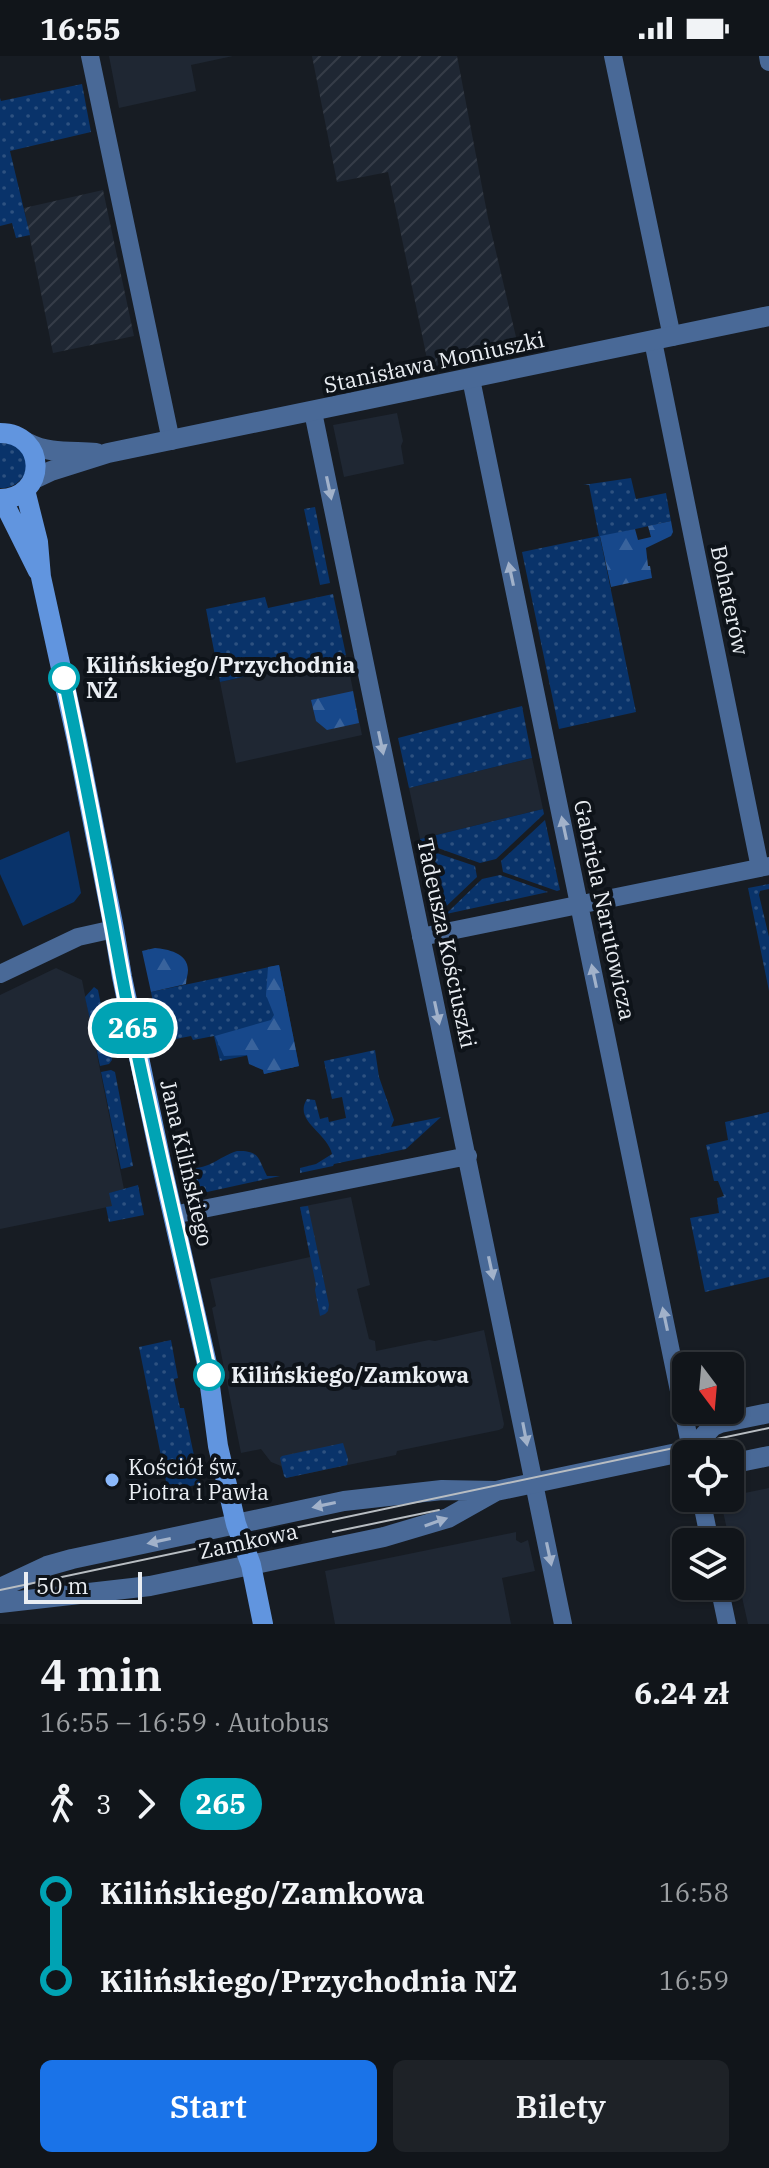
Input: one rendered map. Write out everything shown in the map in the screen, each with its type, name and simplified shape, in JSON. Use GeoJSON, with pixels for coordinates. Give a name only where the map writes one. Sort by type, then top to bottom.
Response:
{"type":"FeatureCollection","features":[{"type":"Feature","properties":{"kind":"main road"},"geometry":{"type":"LineString","coordinates":[[1,431],[28,443]]}},
{"type":"Feature","properties":{"kind":"main road","name":"Jana Kilińskiego"},"geometry":{"type":"LineString","coordinates":[[28,443],[36,460],[30,484],[41,577],[52,618],[122,977],[204,1352],[218,1446],[236,1524],[251,1565],[263,1624]]}},
{"type":"Feature","properties":{"kind":"main road"},"geometry":{"type":"LineString","coordinates":[[1,499],[19,495],[30,484]]}},
{"type":"Feature","properties":{"kind":"main road","name":"Jana Kilińskiego"},"geometry":{"type":"LineString","coordinates":[[1,499],[41,577]]}},
{"type":"Feature","properties":{"kind":"street"},"geometry":{"type":"LineString","coordinates":[[90,56],[171,441]]}},
{"type":"Feature","properties":{"kind":"street","name":"Bohaterów"},"geometry":{"type":"LineString","coordinates":[[613,56],[662,339],[764,867]]}},
{"type":"Feature","properties":{"kind":"street","name":"Stanisława Moniuszki"},"geometry":{"type":"LineString","coordinates":[[30,484],[51,471],[108,453],[769,316]]}},
{"type":"Feature","properties":{"kind":"street","name":"Gabriela Narutowicza"},"geometry":{"type":"LineString","coordinates":[[471,379],[692,1440]]}},
{"type":"Feature","properties":{"kind":"street","name":"Tadeusza Kościuszki"},"geometry":{"type":"LineString","coordinates":[[313,412],[563,1624]]}},
{"type":"Feature","properties":{"kind":"street","name":"Stanisława Moniuszki"},"geometry":{"type":"LineString","coordinates":[[28,443],[41,450],[108,453]]}},
{"type":"Feature","properties":{"kind":"street"},"geometry":{"type":"LineString","coordinates":[[421,937],[764,867]]}},
{"type":"Feature","properties":{"kind":"street"},"geometry":{"type":"LineString","coordinates":[[0,974],[78,937],[114,929]]}},
{"type":"Feature","properties":{"kind":"street"},"geometry":{"type":"LineString","coordinates":[[173,1215],[468,1156]]}},
{"type":"Feature","properties":{"kind":"street"},"geometry":{"type":"LineString","coordinates":[[704,1440],[713,1426],[720,1423],[769,1413]]}},
{"type":"Feature","properties":{"kind":"street"},"geometry":{"type":"LineString","coordinates":[[744,1461],[769,1456]]}},
{"type":"Feature","properties":{"kind":"street","name":"Zamkowa"},"geometry":{"type":"LineString","coordinates":[[0,1588],[47,1566],[72,1559],[360,1499],[442,1490],[496,1491],[672,1457]]}},
{"type":"Feature","properties":{"kind":"street","name":"Zamkowa"},"geometry":{"type":"LineString","coordinates":[[0,1603],[150,1586],[419,1528],[448,1518],[496,1491]]}},
{"type":"Feature","properties":{"kind":"street"},"geometry":{"type":"LineString","coordinates":[[722,1600],[727,1624]]}},
{"type":"Feature","properties":{"kind":"shaded area"},"geometry":{"type":"Polygon","coordinates":[[[109,56],[233,56],[191,65],[196,91],[119,108],[109,56]]]}},
{"type":"Feature","properties":{"kind":"shaded area"},"geometry":{"type":"Polygon","coordinates":[[[312,56],[457,56],[488,218],[520,354],[430,373],[388,172],[337,182],[312,56]]]}},
{"type":"Feature","properties":{"kind":"shaded area"},"geometry":{"type":"Polygon","coordinates":[[[82,84],[91,132],[10,151],[30,235],[16,238],[12,223],[0,226],[0,98],[1,101],[82,84]]]}},
{"type":"Feature","properties":{"kind":"shaded area"},"geometry":{"type":"Polygon","coordinates":[[[103,190],[134,336],[53,353],[24,208],[103,190]]]}},
{"type":"Feature","properties":{"kind":"shaded area"},"geometry":{"type":"Polygon","coordinates":[[[397,413],[404,464],[344,477],[333,425],[397,413]]]}},
{"type":"Feature","properties":{"kind":"shaded area"},"geometry":{"type":"Polygon","coordinates":[[[0,443],[13,444],[25,455],[27,462],[23,477],[10,487],[0,488],[0,443]]]}},
{"type":"Feature","properties":{"kind":"shaded area"},"geometry":{"type":"Polygon","coordinates":[[[631,478],[636,499],[666,493],[671,521],[600,537],[636,712],[559,729],[522,552],[599,536],[589,485],[583,485],[631,478]]]}},
{"type":"Feature","properties":{"kind":"shaded area"},"geometry":{"type":"Polygon","coordinates":[[[315,507],[330,583],[320,585],[304,509],[315,507]]]}},
{"type":"Feature","properties":{"kind":"shaded area"},"geometry":{"type":"Polygon","coordinates":[[[333,594],[346,655],[220,682],[206,609],[265,597],[268,608],[333,594]]]}},
{"type":"Feature","properties":{"kind":"shaded area"},"geometry":{"type":"Polygon","coordinates":[[[346,655],[362,735],[236,763],[220,682],[346,655]]]}},
{"type":"Feature","properties":{"kind":"shaded area"},"geometry":{"type":"Polygon","coordinates":[[[522,706],[532,758],[409,788],[398,738],[522,706]]]}},
{"type":"Feature","properties":{"kind":"shaded area"},"geometry":{"type":"Polygon","coordinates":[[[532,758],[543,809],[420,839],[409,788],[532,758]]]}},
{"type":"Feature","properties":{"kind":"shaded area"},"geometry":{"type":"Polygon","coordinates":[[[543,809],[544,814],[496,859],[480,863],[421,842],[420,839],[543,809]]]}},
{"type":"Feature","properties":{"kind":"shaded area"},"geometry":{"type":"Polygon","coordinates":[[[545,820],[560,890],[557,891],[503,872],[501,861],[545,820]]]}},
{"type":"Feature","properties":{"kind":"shaded area"},"geometry":{"type":"Polygon","coordinates":[[[69,831],[81,893],[74,902],[23,926],[0,874],[0,860],[69,831]]]}},
{"type":"Feature","properties":{"kind":"shaded area"},"geometry":{"type":"Polygon","coordinates":[[[422,848],[475,866],[477,877],[436,916],[422,848]]]}},
{"type":"Feature","properties":{"kind":"shaded area"},"geometry":{"type":"Polygon","coordinates":[[[500,875],[548,892],[446,914],[482,879],[500,875]]]}},
{"type":"Feature","properties":{"kind":"shaded area"},"geometry":{"type":"Polygon","coordinates":[[[769,884],[769,889],[760,891],[759,895],[769,937],[769,991],[748,888],[769,884]]]}},
{"type":"Feature","properties":{"kind":"shaded area"},"geometry":{"type":"Polygon","coordinates":[[[279,965],[299,1066],[264,1074],[260,1053],[220,1061],[214,1036],[193,1040],[191,1036],[161,1042],[151,992],[279,965]]]}},
{"type":"Feature","properties":{"kind":"shaded area"},"geometry":{"type":"Polygon","coordinates":[[[56,968],[82,980],[124,1189],[110,1193],[113,1206],[0,1229],[0,995],[56,968]]]}},
{"type":"Feature","properties":{"kind":"shaded area"},"geometry":{"type":"Polygon","coordinates":[[[94,987],[98,990],[112,1060],[100,1066],[85,997],[94,987]]]}},
{"type":"Feature","properties":{"kind":"shaded area"},"geometry":{"type":"Polygon","coordinates":[[[375,1050],[379,1077],[394,1120],[391,1127],[441,1117],[406,1149],[300,1173],[300,1168],[316,1164],[332,1154],[304,1114],[307,1099],[315,1100],[320,1119],[328,1117],[329,1122],[346,1118],[342,1097],[332,1099],[324,1061],[375,1050]]]}},
{"type":"Feature","properties":{"kind":"shaded area"},"geometry":{"type":"Polygon","coordinates":[[[101,1072],[115,1072],[133,1166],[121,1169],[101,1072]]]}},
{"type":"Feature","properties":{"kind":"shaded area"},"geometry":{"type":"Polygon","coordinates":[[[769,1112],[769,1277],[705,1292],[690,1218],[719,1213],[717,1198],[724,1196],[718,1181],[714,1181],[706,1145],[728,1140],[725,1122],[769,1112]]]}},
{"type":"Feature","properties":{"kind":"shaded area"},"geometry":{"type":"Polygon","coordinates":[[[237,1151],[254,1154],[267,1176],[280,1176],[198,1194],[192,1189],[187,1169],[209,1165],[237,1151]]]}},
{"type":"Feature","properties":{"kind":"shaded area"},"geometry":{"type":"Polygon","coordinates":[[[138,1185],[144,1215],[109,1222],[106,1207],[112,1206],[109,1193],[138,1185]]]}},
{"type":"Feature","properties":{"kind":"shaded area"},"geometry":{"type":"Polygon","coordinates":[[[351,1197],[370,1285],[357,1289],[369,1339],[375,1341],[376,1351],[484,1330],[504,1424],[499,1430],[286,1478],[281,1466],[271,1462],[261,1449],[241,1453],[212,1308],[216,1306],[210,1279],[310,1257],[300,1207],[351,1197]]]}},
{"type":"Feature","properties":{"kind":"shaded area"},"geometry":{"type":"Polygon","coordinates":[[[308,1206],[329,1305],[328,1311],[320,1316],[300,1207],[308,1206]]]}},
{"type":"Feature","properties":{"kind":"shaded area"},"geometry":{"type":"Polygon","coordinates":[[[171,1340],[178,1378],[174,1379],[180,1408],[184,1408],[200,1484],[168,1491],[139,1347],[171,1340]]]}},
{"type":"Feature","properties":{"kind":"shaded area"},"geometry":{"type":"Polygon","coordinates":[[[343,1443],[347,1465],[284,1476],[282,1456],[343,1443]]]}},
{"type":"Feature","properties":{"kind":"shaded area"},"geometry":{"type":"Polygon","coordinates":[[[769,1488],[769,1624],[748,1624],[743,1600],[744,1528],[727,1528],[723,1512],[744,1512],[744,1493],[769,1488]]]}},
{"type":"Feature","properties":{"kind":"shaded area"},"geometry":{"type":"Polygon","coordinates":[[[516,1532],[516,1540],[521,1543],[528,1540],[535,1571],[502,1578],[511,1624],[335,1624],[325,1571],[516,1532]]]}},
{"type":"Feature","properties":{"kind":"green space"},"geometry":{"type":"Polygon","coordinates":[[[671,521],[671,536],[646,548],[652,578],[611,587],[600,536],[635,529],[638,540],[651,537],[648,526],[671,521]]]}},
{"type":"Feature","properties":{"kind":"green space"},"geometry":{"type":"Polygon","coordinates":[[[353,691],[359,723],[327,730],[316,721],[311,700],[353,691]]]}},
{"type":"Feature","properties":{"kind":"green space"},"geometry":{"type":"Polygon","coordinates":[[[155,948],[171,951],[185,960],[188,970],[186,984],[151,992],[142,951],[155,948]]]}},
{"type":"Feature","properties":{"kind":"green space"},"geometry":{"type":"Polygon","coordinates":[[[279,965],[299,1066],[264,1074],[263,1070],[249,1064],[247,1055],[224,1056],[215,1036],[271,1020],[274,1015],[266,995],[268,967],[279,965]]]}},
{"type":"Feature","properties":{"kind":"tram line"},"geometry":{"type":"LineString","coordinates":[[0,1590],[769,1428]]}},
{"type":"Feature","properties":{"kind":"tram line"},"geometry":{"type":"LineString","coordinates":[[333,1532],[439,1510]]}},
{"type":"Feature","properties":{"kind":"bus line","name":"265"},"geometry":{"type":"LineString","coordinates":[[64,678],[122,977],[209,1375]]}},
{"type":"Feature","properties":{"kind":"place","name":"Kilińskiego/Przychodnia NŻ"},"geometry":{"type":"Point","coordinates":[64,678]}},
{"type":"Feature","properties":{"kind":"place","name":"Kilińskiego/Zamkowa"},"geometry":{"type":"Point","coordinates":[209,1375]}},
{"type":"Feature","properties":{"kind":"place","name":"Kościół św. Piotra i Pawła"},"geometry":{"type":"Point","coordinates":[112,1480]}}]}
